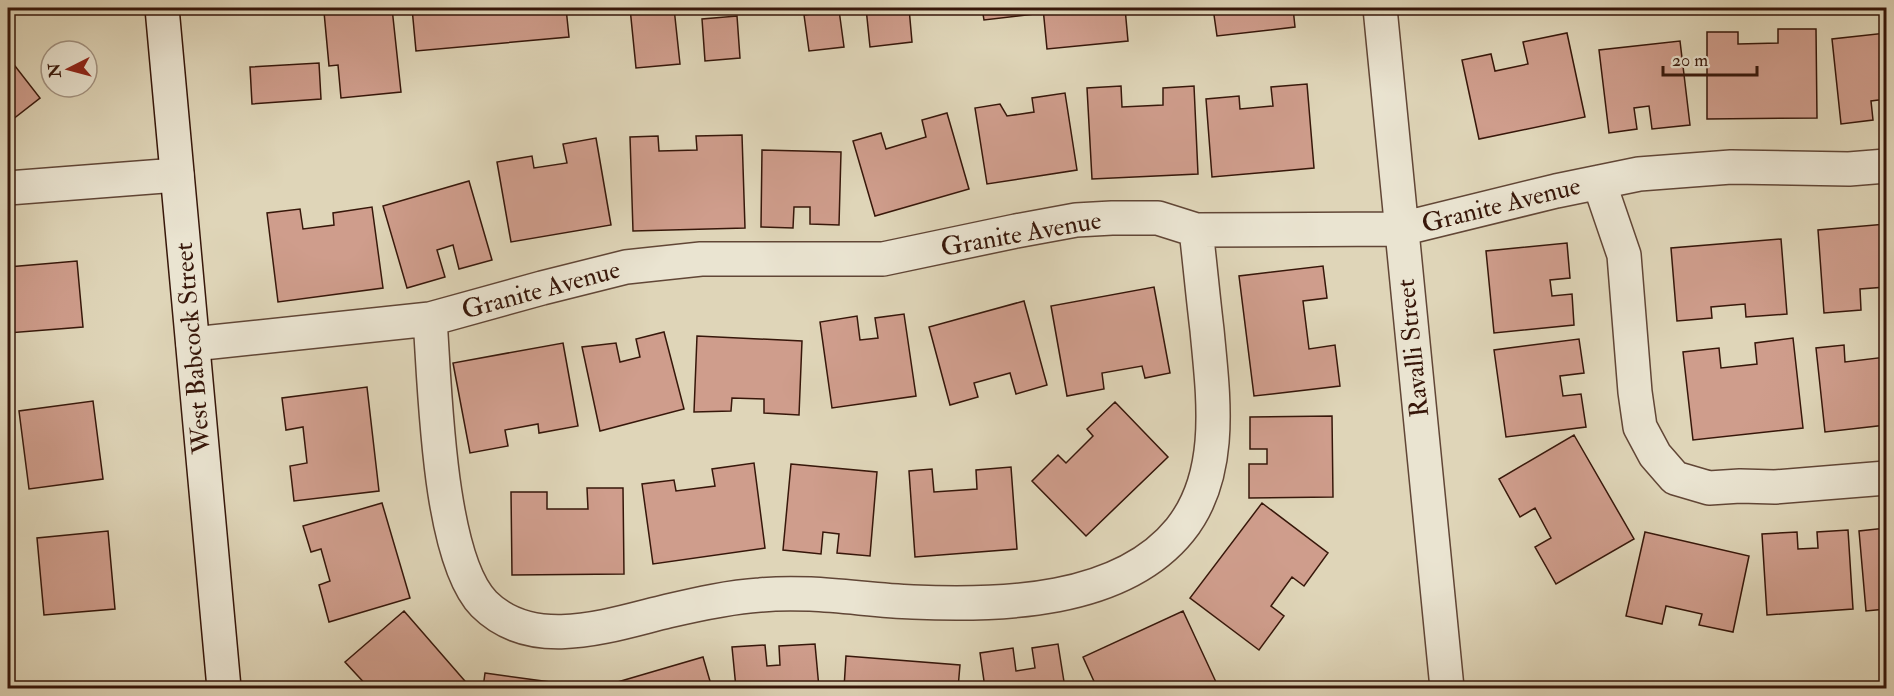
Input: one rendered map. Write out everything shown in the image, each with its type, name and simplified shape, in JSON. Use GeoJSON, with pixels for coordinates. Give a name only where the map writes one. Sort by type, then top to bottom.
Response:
{"type":"FeatureCollection","features":[{"type":"Feature","properties":{"kind":"street","name":"West Babcock Street"},"geometry":{"type":"LineString","coordinates":[[162,8],[224,688]]}},
{"type":"Feature","properties":{"kind":"street","name":"Ravalli Street"},"geometry":{"type":"LineString","coordinates":[[1380,8],[1447,688]]}},
{"type":"Feature","properties":{"kind":"street","name":"Granite Avenue"},"geometry":{"type":"LineString","coordinates":[[193,344],[430,320],[626,267],[701,259],[883,259],[1076,220],[1158,218],[1196,230],[1401,229],[1639,174],[1731,167],[1849,169],[1887,166]]}},
{"type":"Feature","properties":{"kind":"street"},"geometry":{"type":"LineString","coordinates":[[8,188],[177,175]]}},
{"type":"Feature","properties":{"kind":"street"},"geometry":{"type":"LineString","coordinates":[[1599,182],[1624,255],[1640,427],[1655,455],[1675,478],[1708,488],[1774,487],[1887,478]]}},
{"type":"Feature","properties":{"kind":"street"},"geometry":{"type":"LineString","coordinates":[[430,320],[442,472],[458,554],[467,580],[484,603],[506,621],[533,629],[562,632],[591,629],[702,603],[761,595],[821,593],[911,602],[970,603],[1048,596],[1099,584],[1146,562],[1167,545],[1183,526],[1196,505],[1210,460],[1213,393],[1196,230]]}},
{"type":"Feature","properties":{"kind":"building"},"geometry":{"type":"Polygon","coordinates":[[[8,8],[41,8],[8,14],[8,8]]]}},
{"type":"Feature","properties":{"kind":"building"},"geometry":{"type":"Polygon","coordinates":[[[333,8],[392,8],[401,92],[341,98],[338,65],[329,66],[324,12],[334,11],[333,8]]]}},
{"type":"Feature","properties":{"kind":"building"},"geometry":{"type":"Polygon","coordinates":[[[412,8],[566,8],[569,37],[416,51],[412,8]]]}},
{"type":"Feature","properties":{"kind":"building"},"geometry":{"type":"Polygon","coordinates":[[[630,8],[674,8],[680,64],[636,68],[630,8]]]}},
{"type":"Feature","properties":{"kind":"building"},"geometry":{"type":"Polygon","coordinates":[[[866,8],[909,8],[912,42],[870,47],[866,8]]]}},
{"type":"Feature","properties":{"kind":"building"},"geometry":{"type":"Polygon","coordinates":[[[982,8],[1033,8],[1034,14],[984,20],[982,8]]]}},
{"type":"Feature","properties":{"kind":"building"},"geometry":{"type":"Polygon","coordinates":[[[1043,8],[1125,8],[1128,41],[1047,49],[1043,8]]]}},
{"type":"Feature","properties":{"kind":"building"},"geometry":{"type":"Polygon","coordinates":[[[1213,8],[1293,8],[1295,27],[1217,36],[1213,8]]]}},
{"type":"Feature","properties":{"kind":"building"},"geometry":{"type":"Polygon","coordinates":[[[839,10],[844,47],[809,51],[804,15],[839,10]]]}},
{"type":"Feature","properties":{"kind":"building"},"geometry":{"type":"Polygon","coordinates":[[[737,16],[740,58],[705,61],[702,19],[737,16]]]}},
{"type":"Feature","properties":{"kind":"building"},"geometry":{"type":"Polygon","coordinates":[[[1778,29],[1816,29],[1817,118],[1707,119],[1707,32],[1738,32],[1738,44],[1778,43],[1778,29]]]}},
{"type":"Feature","properties":{"kind":"building"},"geometry":{"type":"Polygon","coordinates":[[[1567,33],[1585,117],[1479,139],[1462,60],[1491,54],[1495,71],[1528,64],[1523,42],[1567,33]]]}},
{"type":"Feature","properties":{"kind":"building"},"geometry":{"type":"Polygon","coordinates":[[[1886,33],[1886,99],[1871,101],[1873,120],[1841,124],[1832,39],[1886,33]]]}},
{"type":"Feature","properties":{"kind":"building"},"geometry":{"type":"Polygon","coordinates":[[[1680,41],[1690,125],[1652,129],[1649,106],[1634,108],[1637,129],[1609,133],[1599,50],[1680,41]]]}},
{"type":"Feature","properties":{"kind":"building"},"geometry":{"type":"Polygon","coordinates":[[[8,57],[39,99],[8,123],[8,57]]]}},
{"type":"Feature","properties":{"kind":"building"},"geometry":{"type":"Polygon","coordinates":[[[319,63],[321,99],[252,104],[250,67],[319,63]]]}},
{"type":"Feature","properties":{"kind":"building"},"geometry":{"type":"Polygon","coordinates":[[[1307,84],[1314,168],[1212,177],[1206,99],[1239,96],[1240,109],[1273,106],[1271,87],[1307,84]]]}},
{"type":"Feature","properties":{"kind":"building"},"geometry":{"type":"Polygon","coordinates":[[[1121,86],[1122,107],[1163,105],[1163,88],[1194,86],[1198,174],[1092,179],[1087,88],[1121,86]]]}},
{"type":"Feature","properties":{"kind":"building"},"geometry":{"type":"Polygon","coordinates":[[[1065,93],[1077,170],[987,184],[975,108],[1000,104],[1007,116],[1034,112],[1032,98],[1065,93]]]}},
{"type":"Feature","properties":{"kind":"building"},"geometry":{"type":"Polygon","coordinates":[[[947,113],[969,189],[875,216],[853,141],[881,133],[886,149],[926,137],[922,120],[947,113]]]}},
{"type":"Feature","properties":{"kind":"building"},"geometry":{"type":"Polygon","coordinates":[[[742,135],[745,228],[633,231],[630,137],[658,136],[659,151],[697,150],[696,136],[742,135]]]}},
{"type":"Feature","properties":{"kind":"building"},"geometry":{"type":"Polygon","coordinates":[[[596,138],[611,225],[511,242],[497,162],[532,156],[534,168],[567,163],[563,144],[596,138]]]}},
{"type":"Feature","properties":{"kind":"building"},"geometry":{"type":"Polygon","coordinates":[[[762,150],[841,152],[839,225],[810,224],[810,207],[794,207],[793,228],[761,227],[762,150]]]}},
{"type":"Feature","properties":{"kind":"building"},"geometry":{"type":"Polygon","coordinates":[[[469,181],[492,260],[459,269],[453,245],[437,250],[445,277],[407,288],[383,206],[469,181]]]}},
{"type":"Feature","properties":{"kind":"building"},"geometry":{"type":"Polygon","coordinates":[[[372,207],[383,288],[278,302],[267,213],[300,209],[303,229],[334,225],[333,213],[372,207]]]}},
{"type":"Feature","properties":{"kind":"building"},"geometry":{"type":"Polygon","coordinates":[[[1886,224],[1886,287],[1860,289],[1861,310],[1824,313],[1818,230],[1886,224]]]}},
{"type":"Feature","properties":{"kind":"building"},"geometry":{"type":"Polygon","coordinates":[[[1781,239],[1787,314],[1746,317],[1745,304],[1711,307],[1712,318],[1677,321],[1671,248],[1781,239]]]}},
{"type":"Feature","properties":{"kind":"building"},"geometry":{"type":"Polygon","coordinates":[[[1567,243],[1570,278],[1550,280],[1552,296],[1572,294],[1574,325],[1494,333],[1486,251],[1567,243]]]}},
{"type":"Feature","properties":{"kind":"building"},"geometry":{"type":"Polygon","coordinates":[[[77,261],[83,327],[8,333],[8,267],[77,261]]]}},
{"type":"Feature","properties":{"kind":"building"},"geometry":{"type":"Polygon","coordinates":[[[1323,266],[1327,298],[1303,301],[1309,349],[1335,345],[1340,386],[1254,396],[1239,276],[1323,266]]]}},
{"type":"Feature","properties":{"kind":"building"},"geometry":{"type":"Polygon","coordinates":[[[1154,287],[1170,373],[1145,378],[1142,366],[1102,373],[1104,389],[1067,396],[1051,306],[1154,287]]]}},
{"type":"Feature","properties":{"kind":"building"},"geometry":{"type":"Polygon","coordinates":[[[1024,301],[1047,385],[1016,394],[1010,373],[974,383],[978,397],[950,405],[929,327],[1024,301]]]}},
{"type":"Feature","properties":{"kind":"building"},"geometry":{"type":"Polygon","coordinates":[[[904,314],[916,396],[832,408],[820,322],[857,316],[860,340],[878,338],[875,318],[904,314]]]}},
{"type":"Feature","properties":{"kind":"building"},"geometry":{"type":"Polygon","coordinates":[[[664,332],[684,409],[600,431],[582,347],[616,343],[620,362],[640,357],[636,339],[664,332]]]}},
{"type":"Feature","properties":{"kind":"building"},"geometry":{"type":"Polygon","coordinates":[[[697,336],[802,341],[799,415],[764,413],[764,399],[732,398],[731,411],[694,412],[697,336]]]}},
{"type":"Feature","properties":{"kind":"building"},"geometry":{"type":"Polygon","coordinates":[[[1793,338],[1803,428],[1693,440],[1683,352],[1719,348],[1721,368],[1757,364],[1755,343],[1793,338]]]}},
{"type":"Feature","properties":{"kind":"building"},"geometry":{"type":"Polygon","coordinates":[[[1579,339],[1584,373],[1560,376],[1563,396],[1581,394],[1586,427],[1506,437],[1494,350],[1579,339]]]}},
{"type":"Feature","properties":{"kind":"building"},"geometry":{"type":"Polygon","coordinates":[[[563,343],[578,426],[539,433],[538,424],[505,430],[508,446],[470,453],[453,363],[563,343]]]}},
{"type":"Feature","properties":{"kind":"building"},"geometry":{"type":"Polygon","coordinates":[[[1844,345],[1845,362],[1886,357],[1886,425],[1825,432],[1816,348],[1844,345]]]}},
{"type":"Feature","properties":{"kind":"building"},"geometry":{"type":"Polygon","coordinates":[[[367,387],[379,491],[294,501],[290,466],[307,463],[303,427],[286,430],[282,398],[367,387]]]}},
{"type":"Feature","properties":{"kind":"building"},"geometry":{"type":"Polygon","coordinates":[[[93,401],[103,479],[29,489],[19,411],[93,401]]]}},
{"type":"Feature","properties":{"kind":"building"},"geometry":{"type":"Polygon","coordinates":[[[1115,402],[1168,457],[1086,536],[1032,481],[1058,455],[1066,463],[1093,436],[1087,429],[1115,402]]]}},
{"type":"Feature","properties":{"kind":"building"},"geometry":{"type":"Polygon","coordinates":[[[1332,416],[1333,497],[1249,498],[1249,464],[1267,464],[1267,449],[1250,449],[1250,417],[1332,416]]]}},
{"type":"Feature","properties":{"kind":"building"},"geometry":{"type":"Polygon","coordinates":[[[1574,435],[1634,539],[1556,584],[1535,547],[1551,538],[1535,508],[1520,517],[1499,479],[1574,435]]]}},
{"type":"Feature","properties":{"kind":"building"},"geometry":{"type":"Polygon","coordinates":[[[754,463],[765,548],[653,564],[642,484],[674,480],[676,491],[715,486],[712,469],[754,463]]]}},
{"type":"Feature","properties":{"kind":"building"},"geometry":{"type":"Polygon","coordinates":[[[791,464],[877,472],[870,556],[837,553],[839,534],[823,532],[821,554],[783,550],[791,464]]]}},
{"type":"Feature","properties":{"kind":"building"},"geometry":{"type":"Polygon","coordinates":[[[1011,467],[1017,549],[915,557],[909,471],[932,469],[934,492],[977,489],[976,470],[1011,467]]]}},
{"type":"Feature","properties":{"kind":"building"},"geometry":{"type":"Polygon","coordinates":[[[587,488],[623,488],[624,574],[512,575],[511,492],[547,492],[547,509],[588,509],[587,488]]]}},
{"type":"Feature","properties":{"kind":"building"},"geometry":{"type":"Polygon","coordinates":[[[382,503],[410,598],[329,622],[319,585],[330,581],[321,549],[311,552],[303,526],[382,503]]]}},
{"type":"Feature","properties":{"kind":"building"},"geometry":{"type":"Polygon","coordinates":[[[1262,503],[1328,553],[1304,586],[1292,577],[1271,606],[1284,616],[1259,650],[1190,598],[1262,503]]]}},
{"type":"Feature","properties":{"kind":"building"},"geometry":{"type":"Polygon","coordinates":[[[1886,528],[1886,609],[1866,611],[1859,531],[1886,528]]]}},
{"type":"Feature","properties":{"kind":"building"},"geometry":{"type":"Polygon","coordinates":[[[1848,530],[1853,609],[1767,615],[1762,534],[1797,532],[1798,549],[1818,548],[1817,532],[1848,530]]]}},
{"type":"Feature","properties":{"kind":"building"},"geometry":{"type":"Polygon","coordinates":[[[108,531],[115,609],[44,615],[37,538],[108,531]]]}},
{"type":"Feature","properties":{"kind":"building"},"geometry":{"type":"Polygon","coordinates":[[[1645,532],[1749,556],[1733,632],[1699,625],[1702,614],[1666,606],[1662,624],[1626,616],[1645,532]]]}},
{"type":"Feature","properties":{"kind":"building"},"geometry":{"type":"Polygon","coordinates":[[[404,611],[471,688],[382,688],[379,685],[369,688],[345,662],[404,611]]]}},
{"type":"Feature","properties":{"kind":"building"},"geometry":{"type":"Polygon","coordinates":[[[1183,611],[1216,682],[1202,688],[1097,688],[1083,657],[1183,611]]]}},
{"type":"Feature","properties":{"kind":"building"},"geometry":{"type":"Polygon","coordinates":[[[815,644],[819,688],[736,688],[732,647],[765,645],[767,666],[780,665],[779,646],[815,644]]]}},
{"type":"Feature","properties":{"kind":"building"},"geometry":{"type":"Polygon","coordinates":[[[1058,644],[1065,688],[985,688],[980,653],[1013,648],[1016,671],[1035,668],[1032,648],[1058,644]]]}},
{"type":"Feature","properties":{"kind":"building"},"geometry":{"type":"Polygon","coordinates":[[[846,656],[960,665],[958,688],[844,688],[846,656]]]}},
{"type":"Feature","properties":{"kind":"building"},"geometry":{"type":"Polygon","coordinates":[[[703,657],[712,688],[597,688],[703,657]]]}},
{"type":"Feature","properties":{"kind":"building"},"geometry":{"type":"Polygon","coordinates":[[[485,673],[587,687],[587,688],[483,688],[485,673]]]}}]}
